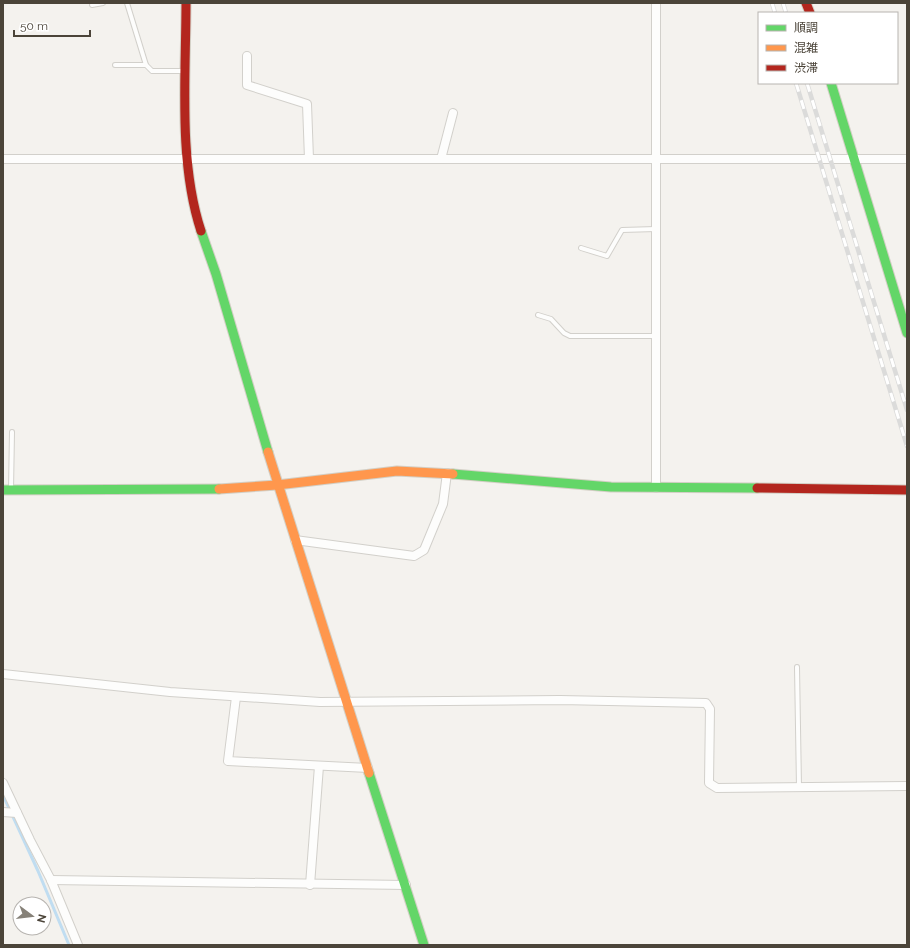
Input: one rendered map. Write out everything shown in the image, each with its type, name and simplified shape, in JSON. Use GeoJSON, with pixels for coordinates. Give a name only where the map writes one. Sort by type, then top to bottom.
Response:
{"type":"FeatureCollection","features":[{"type":"Feature","properties":{"kind":"street"},"geometry":{"type":"LineString","coordinates":[[186,3],[186,159],[194,209],[216,274],[277,485],[424,945]]}},
{"type":"Feature","properties":{"kind":"street"},"geometry":{"type":"LineString","coordinates":[[656,3],[656,488]]}},
{"type":"Feature","properties":{"kind":"street"},"geometry":{"type":"LineString","coordinates":[[247,56],[247,85],[307,104],[309,159]]}},
{"type":"Feature","properties":{"kind":"street"},"geometry":{"type":"LineString","coordinates":[[831,84],[907,333]]}},
{"type":"Feature","properties":{"kind":"street"},"geometry":{"type":"LineString","coordinates":[[441,159],[453,113]]}},
{"type":"Feature","properties":{"kind":"street"},"geometry":{"type":"LineString","coordinates":[[3,158],[907,159]]}},
{"type":"Feature","properties":{"kind":"street"},"geometry":{"type":"LineString","coordinates":[[7,490],[223,489],[277,485],[397,471],[447,473],[611,487],[907,490]]}},
{"type":"Feature","properties":{"kind":"street"},"geometry":{"type":"LineString","coordinates":[[295,540],[414,556],[424,550],[443,504],[447,473]]}},
{"type":"Feature","properties":{"kind":"street"},"geometry":{"type":"LineString","coordinates":[[3,674],[170,692],[236,697],[346,702],[560,700],[706,703],[710,709],[709,783],[717,788],[907,786]]}},
{"type":"Feature","properties":{"kind":"street"},"geometry":{"type":"LineString","coordinates":[[236,697],[228,761],[368,768]]}},
{"type":"Feature","properties":{"kind":"street"},"geometry":{"type":"LineString","coordinates":[[310,885],[319,766]]}},
{"type":"Feature","properties":{"kind":"street"},"geometry":{"type":"LineString","coordinates":[[3,783],[51,880],[78,945]]}},
{"type":"Feature","properties":{"kind":"street"},"geometry":{"type":"LineString","coordinates":[[3,812],[17,813]]}},
{"type":"Feature","properties":{"kind":"street"},"geometry":{"type":"LineString","coordinates":[[51,880],[310,885],[406,885]]}},
{"type":"Feature","properties":{"kind":"lane"},"geometry":{"type":"LineString","coordinates":[[92,5],[103,3]]}},
{"type":"Feature","properties":{"kind":"lane"},"geometry":{"type":"LineString","coordinates":[[127,3],[146,65],[152,71],[186,71]]}},
{"type":"Feature","properties":{"kind":"lane"},"geometry":{"type":"LineString","coordinates":[[115,65],[146,65]]}},
{"type":"Feature","properties":{"kind":"lane"},"geometry":{"type":"LineString","coordinates":[[581,248],[607,256],[622,230],[656,229]]}},
{"type":"Feature","properties":{"kind":"lane"},"geometry":{"type":"LineString","coordinates":[[538,315],[551,319],[564,333],[570,336],[656,336]]}},
{"type":"Feature","properties":{"kind":"lane"},"geometry":{"type":"LineString","coordinates":[[7,490],[12,432]]}},
{"type":"Feature","properties":{"kind":"lane"},"geometry":{"type":"LineString","coordinates":[[797,667],[799,787]]}},
{"type":"Feature","properties":{"kind":"waterway"},"geometry":{"type":"LineString","coordinates":[[3,795],[38,871],[69,945]]}},
{"type":"Feature","properties":{"kind":"railway"},"geometry":{"type":"LineString","coordinates":[[772,3],[775,12]]}},
{"type":"Feature","properties":{"kind":"railway"},"geometry":{"type":"LineString","coordinates":[[783,3],[786,12]]}},
{"type":"Feature","properties":{"kind":"railway"},"geometry":{"type":"LineString","coordinates":[[796,84],[907,446]]}},
{"type":"Feature","properties":{"kind":"railway"},"geometry":{"type":"LineString","coordinates":[[807,84],[907,410]]}},
{"type":"Feature","properties":{"kind":"traffic: fast"},"geometry":{"type":"LineString","coordinates":[[831,84],[907,333]]}},
{"type":"Feature","properties":{"kind":"traffic: fast"},"geometry":{"type":"LineString","coordinates":[[201,231],[216,274],[268,452]]}},
{"type":"Feature","properties":{"kind":"traffic: fast"},"geometry":{"type":"LineString","coordinates":[[453,474],[611,487],[757,488]]}},
{"type":"Feature","properties":{"kind":"traffic: fast"},"geometry":{"type":"LineString","coordinates":[[3,490],[219,489]]}},
{"type":"Feature","properties":{"kind":"traffic: fast"},"geometry":{"type":"LineString","coordinates":[[369,773],[424,945]]}},
{"type":"Feature","properties":{"kind":"traffic: slow"},"geometry":{"type":"LineString","coordinates":[[268,452],[369,773]]}},
{"type":"Feature","properties":{"kind":"traffic: slow"},"geometry":{"type":"LineString","coordinates":[[219,489],[277,485],[397,471],[453,474]]}},
{"type":"Feature","properties":{"kind":"traffic: jam"},"geometry":{"type":"LineString","coordinates":[[186,3],[186,147],[189,176],[201,231]]}},
{"type":"Feature","properties":{"kind":"traffic: jam"},"geometry":{"type":"LineString","coordinates":[[806,3],[810,12]]}},
{"type":"Feature","properties":{"kind":"traffic: jam"},"geometry":{"type":"LineString","coordinates":[[757,488],[907,490]]}}]}
